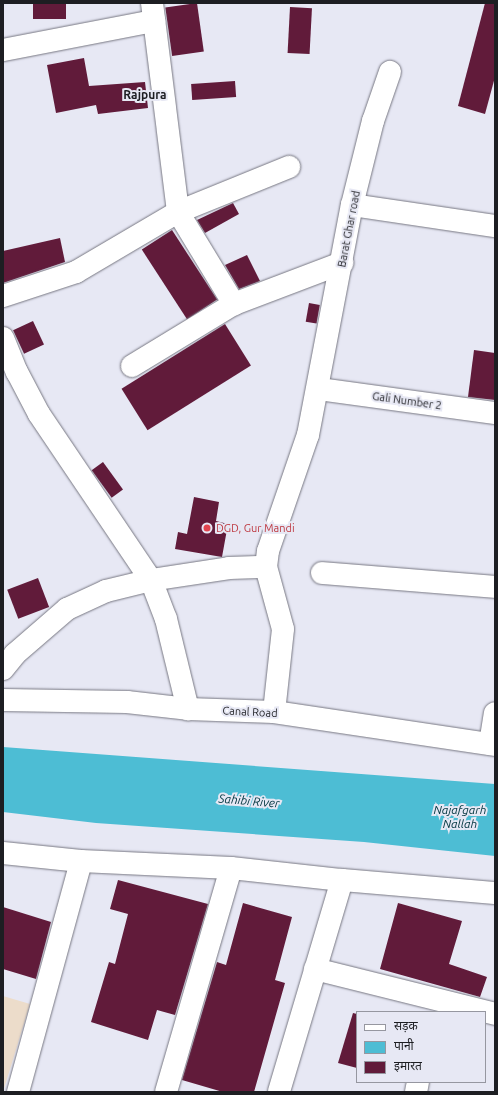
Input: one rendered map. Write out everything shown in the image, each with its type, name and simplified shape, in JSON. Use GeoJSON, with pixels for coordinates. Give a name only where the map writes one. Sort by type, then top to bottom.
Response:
{"type":"FeatureCollection","features":[{"type":"Feature","properties":{"kind":"street"},"geometry":{"type":"LineString","coordinates":[[3,50],[153,12],[178,212],[234,304]]}},
{"type":"Feature","properties":{"kind":"street","name":"Barat Ghar road"},"geometry":{"type":"LineString","coordinates":[[266,567],[268,551],[308,435],[319,389],[352,204],[373,122],[390,72]]}},
{"type":"Feature","properties":{"kind":"street"},"geometry":{"type":"LineString","coordinates":[[3,296],[76,272],[178,212],[289,167]]}},
{"type":"Feature","properties":{"kind":"street"},"geometry":{"type":"LineString","coordinates":[[352,204],[495,226]]}},
{"type":"Feature","properties":{"kind":"street"},"geometry":{"type":"LineString","coordinates":[[132,366],[234,304],[342,263]]}},
{"type":"Feature","properties":{"kind":"street"},"geometry":{"type":"LineString","coordinates":[[3,338],[17,372],[39,414],[150,580],[166,619],[188,709]]}},
{"type":"Feature","properties":{"kind":"street","name":"Gali Number 2"},"geometry":{"type":"LineString","coordinates":[[319,389],[495,413]]}},
{"type":"Feature","properties":{"kind":"street"},"geometry":{"type":"LineString","coordinates":[[3,669],[15,654],[67,609],[106,591],[150,580],[229,568],[266,567],[283,629],[274,712]]}},
{"type":"Feature","properties":{"kind":"street"},"geometry":{"type":"LineString","coordinates":[[322,573],[495,587]]}},
{"type":"Feature","properties":{"kind":"street","name":"Canal Road"},"geometry":{"type":"LineString","coordinates":[[3,700],[127,702],[188,709],[274,712],[493,744]]}},
{"type":"Feature","properties":{"kind":"street"},"geometry":{"type":"LineString","coordinates":[[493,744],[495,714]]}},
{"type":"Feature","properties":{"kind":"street"},"geometry":{"type":"LineString","coordinates":[[3,853],[82,861],[231,868],[342,880],[495,893]]}},
{"type":"Feature","properties":{"kind":"street"},"geometry":{"type":"LineString","coordinates":[[18,1092],[82,861]]}},
{"type":"Feature","properties":{"kind":"street"},"geometry":{"type":"LineString","coordinates":[[166,1092],[231,868]]}},
{"type":"Feature","properties":{"kind":"street"},"geometry":{"type":"LineString","coordinates":[[279,1092],[342,880]]}},
{"type":"Feature","properties":{"kind":"street"},"geometry":{"type":"LineString","coordinates":[[315,969],[439,1007],[471,1011]]}},
{"type":"Feature","properties":{"kind":"shaded area"},"geometry":{"type":"Polygon","coordinates":[[[3,996],[30,1004],[3,1092],[3,996]]]}},
{"type":"Feature","properties":{"kind":"water","name":"Najafgarh Nallah"},"geometry":{"type":"Polygon","coordinates":[[[3,747],[495,784],[495,856],[364,842],[96,823],[3,812],[3,747]]]}},
{"type":"Feature","properties":{"kind":"building"},"geometry":{"type":"Polygon","coordinates":[[[33,3],[66,3],[66,19],[33,19],[33,3]]]}},
{"type":"Feature","properties":{"kind":"building"},"geometry":{"type":"Polygon","coordinates":[[[197,3],[204,52],[172,56],[165,7],[197,3]]]}},
{"type":"Feature","properties":{"kind":"building"},"geometry":{"type":"Polygon","coordinates":[[[485,3],[495,3],[495,77],[485,114],[458,106],[485,3]]]}},
{"type":"Feature","properties":{"kind":"building"},"geometry":{"type":"Polygon","coordinates":[[[290,7],[312,8],[310,54],[288,53],[290,7]]]}},
{"type":"Feature","properties":{"kind":"building"},"geometry":{"type":"Polygon","coordinates":[[[84,58],[89,86],[145,82],[148,108],[98,114],[96,105],[56,113],[47,65],[84,58]]]}},
{"type":"Feature","properties":{"kind":"building"},"geometry":{"type":"Polygon","coordinates":[[[235,81],[236,97],[192,100],[191,84],[235,81]]]}},
{"type":"Feature","properties":{"kind":"building"},"geometry":{"type":"Polygon","coordinates":[[[233,203],[239,214],[205,233],[197,220],[233,203]]]}},
{"type":"Feature","properties":{"kind":"building"},"geometry":{"type":"Polygon","coordinates":[[[172,230],[217,300],[187,319],[142,250],[172,230]]]}},
{"type":"Feature","properties":{"kind":"building"},"geometry":{"type":"Polygon","coordinates":[[[60,238],[65,262],[3,283],[3,251],[60,238]]]}},
{"type":"Feature","properties":{"kind":"building"},"geometry":{"type":"Polygon","coordinates":[[[247,255],[260,281],[239,289],[225,265],[247,255]]]}},
{"type":"Feature","properties":{"kind":"building"},"geometry":{"type":"Polygon","coordinates":[[[309,303],[320,305],[317,324],[306,322],[309,303]]]}},
{"type":"Feature","properties":{"kind":"building"},"geometry":{"type":"Polygon","coordinates":[[[33,321],[44,345],[24,354],[13,330],[33,321]]]}},
{"type":"Feature","properties":{"kind":"building"},"geometry":{"type":"Polygon","coordinates":[[[225,324],[251,366],[148,430],[122,389],[225,324]]]}},
{"type":"Feature","properties":{"kind":"building"},"geometry":{"type":"Polygon","coordinates":[[[474,350],[495,353],[495,400],[468,397],[474,350]]]}},
{"type":"Feature","properties":{"kind":"building"},"geometry":{"type":"Polygon","coordinates":[[[103,462],[123,490],[112,498],[92,470],[103,462]]]}},
{"type":"Feature","properties":{"kind":"building","name":"DGD, Gur Mandi"},"geometry":{"type":"Polygon","coordinates":[[[194,497],[219,502],[216,521],[228,524],[222,557],[175,549],[178,532],[187,534],[194,497]]]}},
{"type":"Feature","properties":{"kind":"building"},"geometry":{"type":"Polygon","coordinates":[[[38,578],[49,607],[18,619],[7,590],[38,578]]]}},
{"type":"Feature","properties":{"kind":"building"},"geometry":{"type":"Polygon","coordinates":[[[118,880],[208,904],[175,1015],[157,1010],[148,1040],[91,1022],[109,962],[115,964],[128,914],[110,909],[118,880]]]}},
{"type":"Feature","properties":{"kind":"building"},"geometry":{"type":"Polygon","coordinates":[[[243,903],[292,917],[275,980],[285,983],[254,1092],[223,1092],[182,1080],[217,962],[226,965],[243,903]]]}},
{"type":"Feature","properties":{"kind":"building"},"geometry":{"type":"Polygon","coordinates":[[[398,903],[462,921],[449,964],[487,977],[480,997],[380,969],[398,903]]]}},
{"type":"Feature","properties":{"kind":"building"},"geometry":{"type":"Polygon","coordinates":[[[3,907],[51,922],[36,979],[3,969],[3,907]]]}},
{"type":"Feature","properties":{"kind":"building"},"geometry":{"type":"Polygon","coordinates":[[[353,1013],[356,1014],[356,1068],[338,1063],[353,1013]]]}},
{"type":"Feature","properties":{"kind":"place","name":"DGD, Gur Mandi"},"geometry":{"type":"Point","coordinates":[207,528]}},
{"type":"Feature","properties":{"kind":"district","name":"Rajpura"},"geometry":{"type":"Point","coordinates":[145,95]}},
{"type":"Feature","properties":{"kind":"water label","name":"Sahibi River"},"geometry":{"type":"Point","coordinates":[249,801]}}]}
